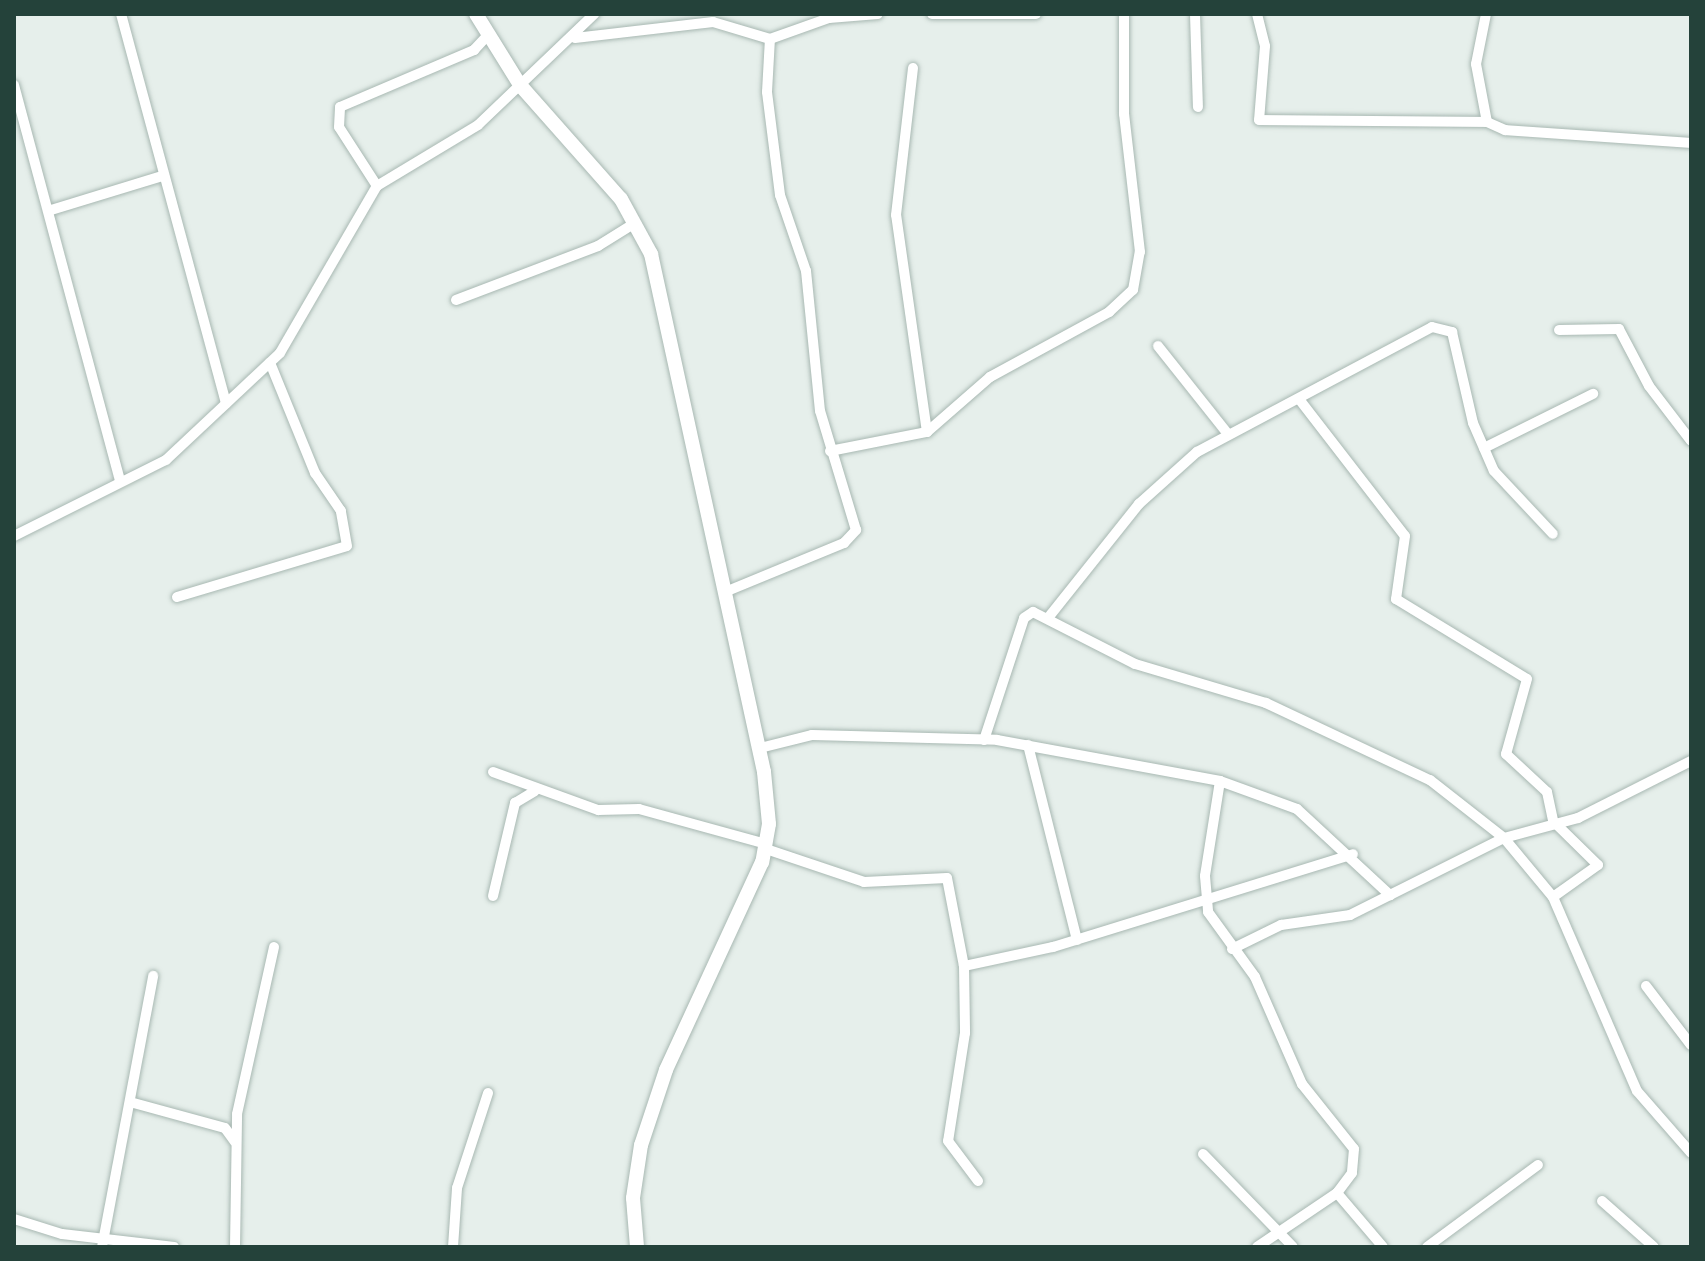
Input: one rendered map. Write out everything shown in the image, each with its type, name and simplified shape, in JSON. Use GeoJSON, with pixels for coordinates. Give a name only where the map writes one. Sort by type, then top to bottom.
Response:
{"type":"FeatureCollection","features":[{"type":"Feature","properties":{"kind":"main road"},"geometry":{"type":"LineString","coordinates":[[476,14],[520,85],[598,170],[635,223],[659,278],[760,748],[766,847],[742,918],[651,1111],[633,1198],[637,1247]]}},
{"type":"Feature","properties":{"kind":"street"},"geometry":{"type":"LineString","coordinates":[[121,14],[162,176],[226,403]]}},
{"type":"Feature","properties":{"kind":"street"},"geometry":{"type":"LineString","coordinates":[[14,536],[166,460],[270,363],[328,279],[377,186],[478,125],[575,38],[594,14]]}},
{"type":"Feature","properties":{"kind":"street"},"geometry":{"type":"LineString","coordinates":[[575,38],[713,22],[770,39],[829,18],[878,14]]}},
{"type":"Feature","properties":{"kind":"street"},"geometry":{"type":"LineString","coordinates":[[932,14],[1036,14]]}},
{"type":"Feature","properties":{"kind":"street"},"geometry":{"type":"LineString","coordinates":[[830,451],[927,432],[990,377],[1109,312],[1133,290],[1140,252],[1124,114],[1124,14]]}},
{"type":"Feature","properties":{"kind":"street"},"geometry":{"type":"LineString","coordinates":[[1195,14],[1198,107]]}},
{"type":"Feature","properties":{"kind":"street"},"geometry":{"type":"LineString","coordinates":[[1257,14],[1265,46],[1259,120],[1487,122],[1505,130],[1691,143]]}},
{"type":"Feature","properties":{"kind":"street"},"geometry":{"type":"LineString","coordinates":[[1486,14],[1476,64],[1487,122]]}},
{"type":"Feature","properties":{"kind":"street"},"geometry":{"type":"LineString","coordinates":[[377,186],[339,127],[340,107],[474,50],[489,34]]}},
{"type":"Feature","properties":{"kind":"street"},"geometry":{"type":"LineString","coordinates":[[725,592],[844,543],[856,530],[830,451],[806,271],[780,195],[767,92],[770,39]]}},
{"type":"Feature","properties":{"kind":"street"},"geometry":{"type":"LineString","coordinates":[[913,68],[896,215],[927,432]]}},
{"type":"Feature","properties":{"kind":"street"},"geometry":{"type":"LineString","coordinates":[[14,85],[51,210],[74,326],[120,481]]}},
{"type":"Feature","properties":{"kind":"street"},"geometry":{"type":"LineString","coordinates":[[51,210],[162,176]]}},
{"type":"Feature","properties":{"kind":"street"},"geometry":{"type":"LineString","coordinates":[[456,300],[598,246],[635,223]]}},
{"type":"Feature","properties":{"kind":"street"},"geometry":{"type":"LineString","coordinates":[[1048,618],[1139,504],[1228,434],[1432,327],[1452,332],[1484,448],[1494,471],[1553,534]]}},
{"type":"Feature","properties":{"kind":"street"},"geometry":{"type":"LineString","coordinates":[[1559,330],[1619,329],[1649,386],[1691,441]]}},
{"type":"Feature","properties":{"kind":"street"},"geometry":{"type":"LineString","coordinates":[[1158,346],[1228,434]]}},
{"type":"Feature","properties":{"kind":"street"},"geometry":{"type":"LineString","coordinates":[[177,597],[347,546],[341,511],[315,473],[270,363]]}},
{"type":"Feature","properties":{"kind":"street"},"geometry":{"type":"LineString","coordinates":[[1484,448],[1593,394]]}},
{"type":"Feature","properties":{"kind":"street"},"geometry":{"type":"LineString","coordinates":[[1299,399],[1405,536],[1396,599],[1527,679],[1506,754],[1547,792],[1553,821],[1598,865],[1553,897]]}},
{"type":"Feature","properties":{"kind":"street"},"geometry":{"type":"LineString","coordinates":[[984,740],[1024,618],[1033,612],[1135,664],[1266,703],[1358,743],[1430,780],[1504,838],[1553,897],[1637,1091],[1691,1153]]}},
{"type":"Feature","properties":{"kind":"street"},"geometry":{"type":"LineString","coordinates":[[760,748],[812,735],[984,740],[1028,745],[1220,781],[1297,809],[1353,854],[1390,895]]}},
{"type":"Feature","properties":{"kind":"street"},"geometry":{"type":"LineString","coordinates":[[1028,745],[1077,940]]}},
{"type":"Feature","properties":{"kind":"street"},"geometry":{"type":"LineString","coordinates":[[1232,949],[1281,925],[1350,915],[1504,838],[1553,821],[1578,818],[1691,761]]}},
{"type":"Feature","properties":{"kind":"street"},"geometry":{"type":"LineString","coordinates":[[493,772],[535,791],[598,810],[639,809],[766,847],[864,882],[947,878],[964,966],[965,1033],[948,1141],[978,1181]]}},
{"type":"Feature","properties":{"kind":"street"},"geometry":{"type":"LineString","coordinates":[[1220,781],[1204,898],[1232,949],[1255,977],[1302,1084],[1354,1149],[1352,1173],[1337,1193],[1277,1229],[1257,1247]]}},
{"type":"Feature","properties":{"kind":"street"},"geometry":{"type":"LineString","coordinates":[[493,896],[515,803],[535,791]]}},
{"type":"Feature","properties":{"kind":"street"},"geometry":{"type":"LineString","coordinates":[[964,966],[1077,940],[1353,854]]}},
{"type":"Feature","properties":{"kind":"street"},"geometry":{"type":"LineString","coordinates":[[235,1247],[235,1142],[274,947]]}},
{"type":"Feature","properties":{"kind":"street"},"geometry":{"type":"LineString","coordinates":[[102,1247],[102,1234],[153,976]]}},
{"type":"Feature","properties":{"kind":"street"},"geometry":{"type":"LineString","coordinates":[[1646,986],[1691,1045]]}},
{"type":"Feature","properties":{"kind":"street"},"geometry":{"type":"LineString","coordinates":[[453,1247],[457,1188],[488,1093]]}},
{"type":"Feature","properties":{"kind":"street"},"geometry":{"type":"LineString","coordinates":[[130,1102],[225,1128],[235,1142]]}},
{"type":"Feature","properties":{"kind":"street"},"geometry":{"type":"LineString","coordinates":[[1203,1154],[1293,1247]]}},
{"type":"Feature","properties":{"kind":"street"},"geometry":{"type":"LineString","coordinates":[[1427,1247],[1538,1165]]}},
{"type":"Feature","properties":{"kind":"street"},"geometry":{"type":"LineString","coordinates":[[1337,1193],[1383,1247]]}},
{"type":"Feature","properties":{"kind":"street"},"geometry":{"type":"LineString","coordinates":[[1602,1201],[1654,1247]]}},
{"type":"Feature","properties":{"kind":"street"},"geometry":{"type":"LineString","coordinates":[[14,1219],[62,1234],[102,1234],[174,1247]]}}]}
